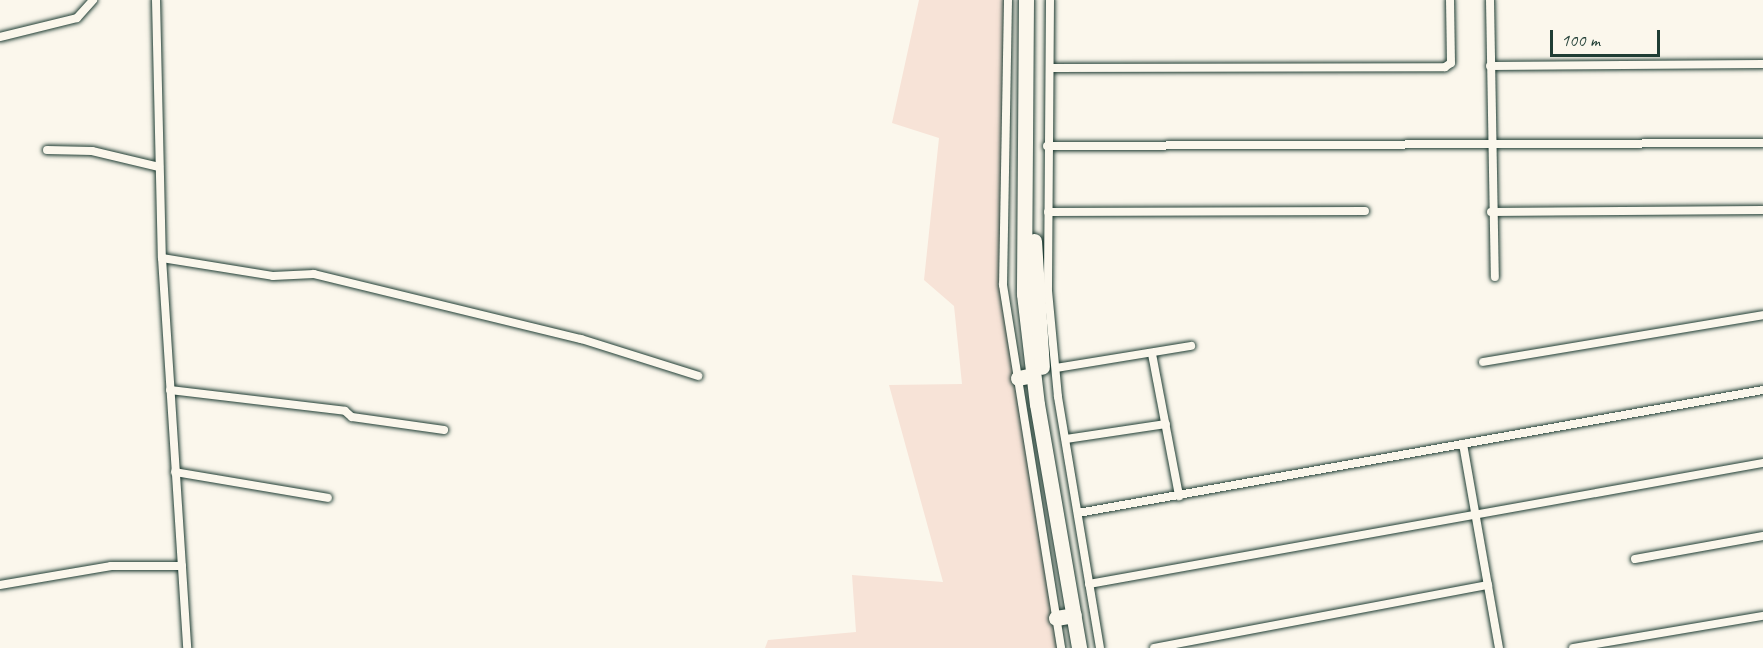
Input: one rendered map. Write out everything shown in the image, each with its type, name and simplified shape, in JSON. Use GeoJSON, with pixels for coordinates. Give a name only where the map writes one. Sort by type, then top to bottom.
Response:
{"type":"FeatureCollection","features":[{"type":"Feature","properties":{"kind":"highway"},"geometry":{"type":"LineString","coordinates":[[1026,0],[1023,280],[1025,376],[1035,440],[1074,615],[1079,648]]}},
{"type":"Feature","properties":{"kind":"highway"},"geometry":{"type":"LineString","coordinates":[[1036,0],[1037,314],[1088,648]]}},
{"type":"Feature","properties":{"kind":"highway"},"geometry":{"type":"LineString","coordinates":[[1056,618],[1074,615]]}},
{"type":"Feature","properties":{"kind":"street"},"geometry":{"type":"LineString","coordinates":[[0,37],[77,18],[93,0]]}},
{"type":"Feature","properties":{"kind":"street"},"geometry":{"type":"LineString","coordinates":[[156,0],[162,258],[187,648]]}},
{"type":"Feature","properties":{"kind":"street"},"geometry":{"type":"LineString","coordinates":[[1008,0],[1003,285],[1025,376]]}},
{"type":"Feature","properties":{"kind":"street"},"geometry":{"type":"LineString","coordinates":[[1050,0],[1048,212],[1056,368],[1100,648]]}},
{"type":"Feature","properties":{"kind":"street"},"geometry":{"type":"LineString","coordinates":[[1050,68],[1445,67],[1450,63],[1450,0]]}},
{"type":"Feature","properties":{"kind":"street"},"geometry":{"type":"LineString","coordinates":[[1490,0],[1491,212],[1495,277]]}},
{"type":"Feature","properties":{"kind":"street"},"geometry":{"type":"LineString","coordinates":[[1490,66],[1763,64]]}},
{"type":"Feature","properties":{"kind":"street"},"geometry":{"type":"LineString","coordinates":[[1047,146],[1763,143]]}},
{"type":"Feature","properties":{"kind":"street"},"geometry":{"type":"LineString","coordinates":[[46,150],[92,152],[159,167]]}},
{"type":"Feature","properties":{"kind":"street"},"geometry":{"type":"LineString","coordinates":[[1491,212],[1763,210]]}},
{"type":"Feature","properties":{"kind":"street"},"geometry":{"type":"LineString","coordinates":[[1048,212],[1365,211]]}},
{"type":"Feature","properties":{"kind":"street"},"geometry":{"type":"LineString","coordinates":[[162,258],[273,276],[314,274],[581,339],[698,376]]}},
{"type":"Feature","properties":{"kind":"street"},"geometry":{"type":"LineString","coordinates":[[1483,362],[1763,315]]}},
{"type":"Feature","properties":{"kind":"street"},"geometry":{"type":"LineString","coordinates":[[1056,368],[1191,346]]}},
{"type":"Feature","properties":{"kind":"street"},"geometry":{"type":"LineString","coordinates":[[1152,354],[1179,496]]}},
{"type":"Feature","properties":{"kind":"street"},"geometry":{"type":"LineString","coordinates":[[170,390],[345,411],[352,417],[444,430]]}},
{"type":"Feature","properties":{"kind":"street"},"geometry":{"type":"LineString","coordinates":[[1078,513],[1763,390]]}},
{"type":"Feature","properties":{"kind":"street"},"geometry":{"type":"LineString","coordinates":[[1066,439],[1166,423]]}},
{"type":"Feature","properties":{"kind":"street"},"geometry":{"type":"LineString","coordinates":[[1035,440],[1061,648]]}},
{"type":"Feature","properties":{"kind":"street"},"geometry":{"type":"LineString","coordinates":[[1463,444],[1499,648]]}},
{"type":"Feature","properties":{"kind":"street"},"geometry":{"type":"LineString","coordinates":[[1089,584],[1763,463]]}},
{"type":"Feature","properties":{"kind":"street"},"geometry":{"type":"LineString","coordinates":[[175,472],[328,498]]}},
{"type":"Feature","properties":{"kind":"street"},"geometry":{"type":"LineString","coordinates":[[1635,559],[1763,536]]}},
{"type":"Feature","properties":{"kind":"street"},"geometry":{"type":"LineString","coordinates":[[0,585],[111,566],[182,566]]}},
{"type":"Feature","properties":{"kind":"street"},"geometry":{"type":"LineString","coordinates":[[1154,648],[1488,585]]}},
{"type":"Feature","properties":{"kind":"street"},"geometry":{"type":"LineString","coordinates":[[1573,648],[1763,616]]}},
{"type":"Feature","properties":{"kind":"shaded area"},"geometry":{"type":"Polygon","coordinates":[[[919,0],[1008,0],[1003,285],[1061,648],[765,648],[768,640],[856,632],[852,575],[943,582],[889,385],[962,384],[954,306],[924,280],[939,138],[892,123],[919,0]]]}}]}
